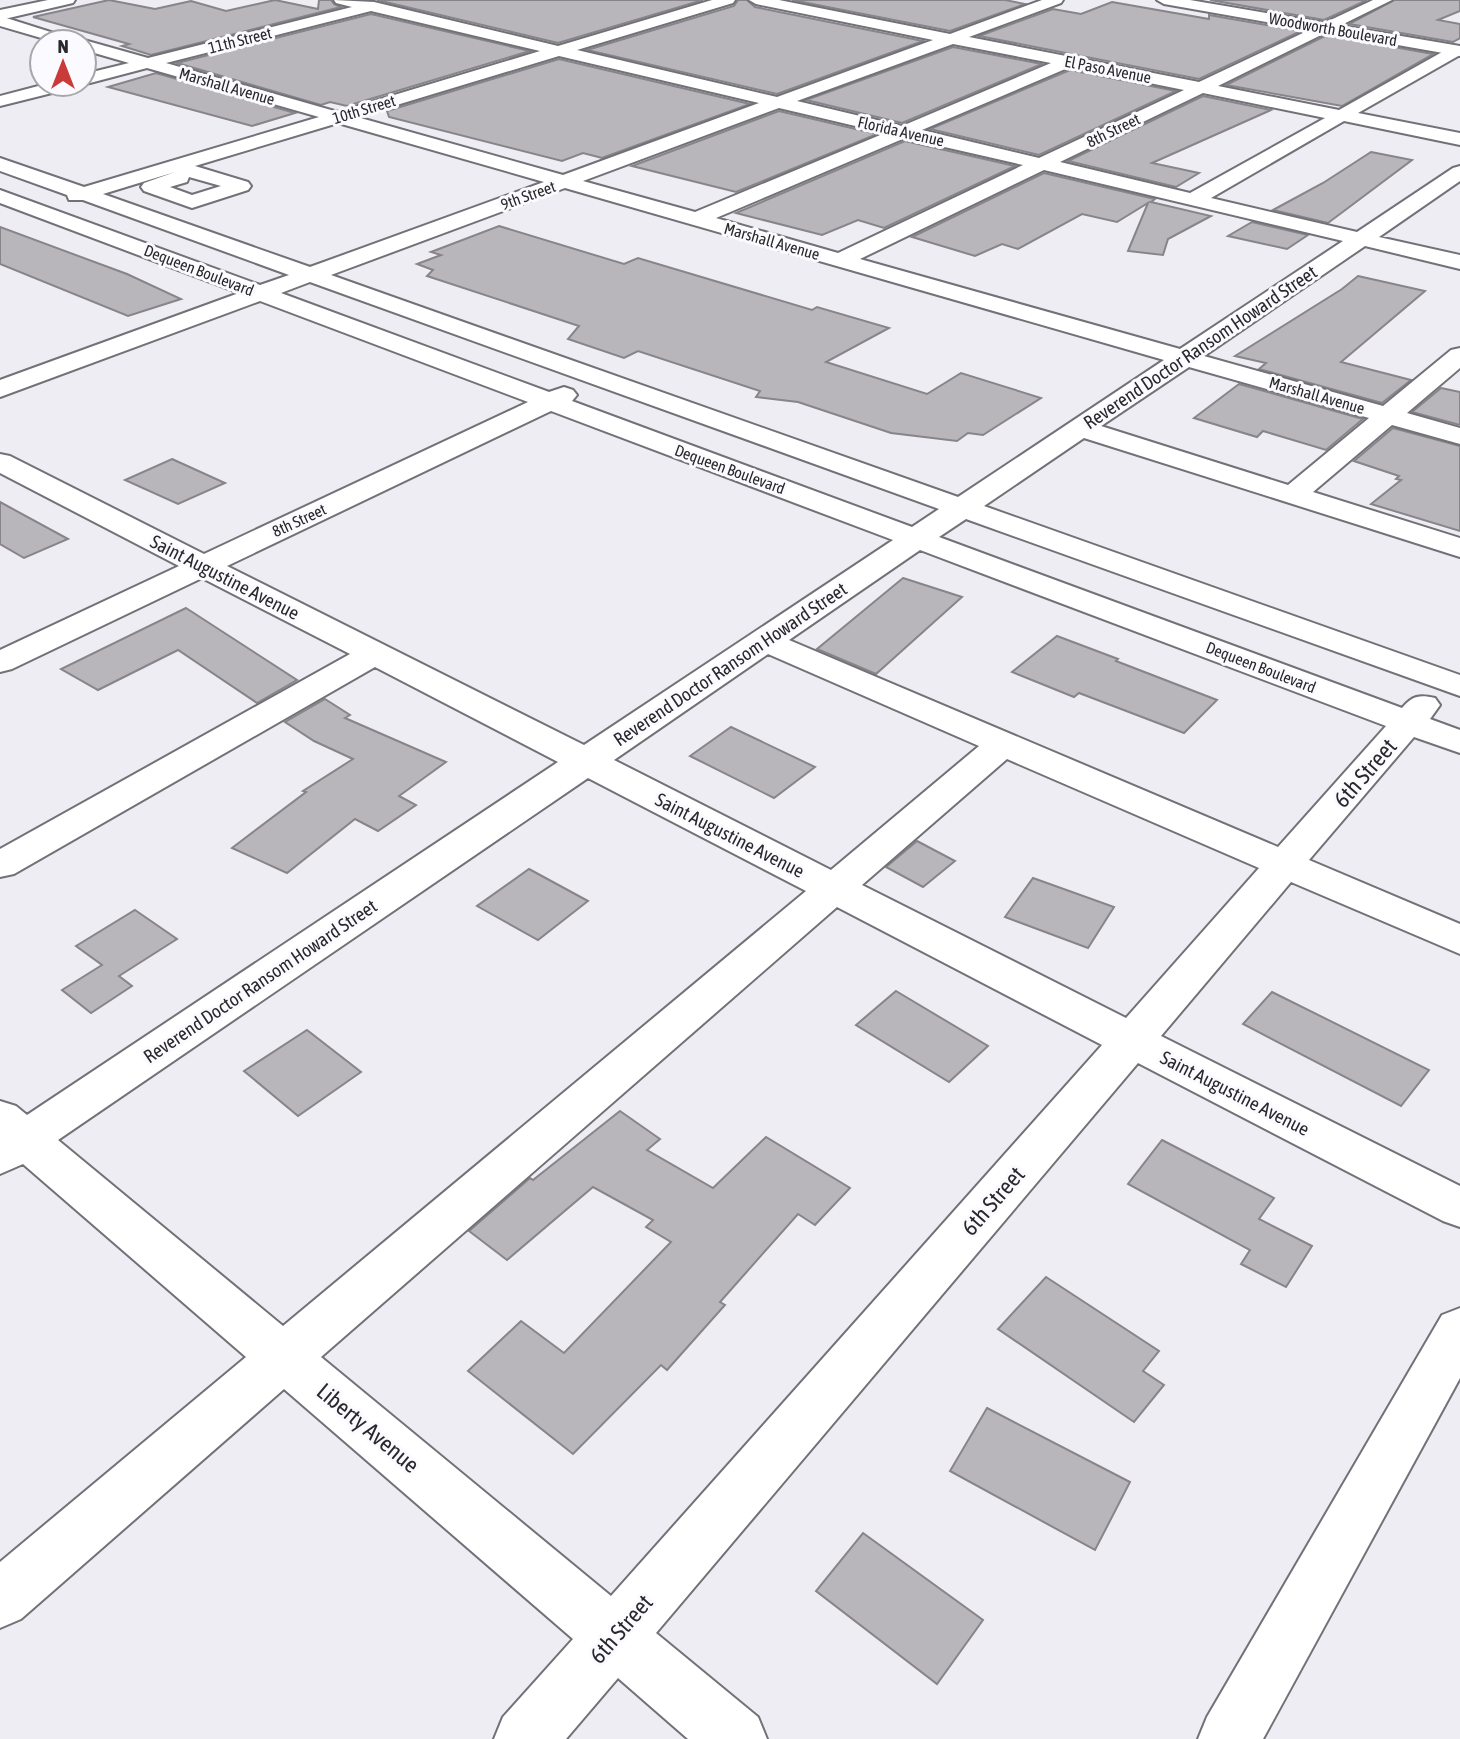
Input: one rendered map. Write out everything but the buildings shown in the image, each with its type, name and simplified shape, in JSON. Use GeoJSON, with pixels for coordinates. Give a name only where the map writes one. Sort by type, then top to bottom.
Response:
{"type":"FeatureCollection","features":[{"type":"Feature","properties":{"kind":"street"},"geometry":{"type":"LineString","coordinates":[[0,2],[9,0]]}},
{"type":"Feature","properties":{"kind":"street"},"geometry":{"type":"LineString","coordinates":[[0,15],[68,0]]}},
{"type":"Feature","properties":{"kind":"street","name":"Florida Avenue"},"geometry":{"type":"LineString","coordinates":[[341,0],[1460,262]]}},
{"type":"Feature","properties":{"kind":"street","name":"11th Street"},"geometry":{"type":"LineString","coordinates":[[98,75],[397,0]]}},
{"type":"Feature","properties":{"kind":"street","name":"10th Street"},"geometry":{"type":"LineString","coordinates":[[0,218],[728,0]]}},
{"type":"Feature","properties":{"kind":"street","name":"El Paso Avenue"},"geometry":{"type":"LineString","coordinates":[[756,0],[1460,139]]}},
{"type":"Feature","properties":{"kind":"street","name":"9th Street"},"geometry":{"type":"LineString","coordinates":[[0,389],[1056,0]]}},
{"type":"Feature","properties":{"kind":"street","name":"Woodworth Boulevard"},"geometry":{"type":"LineString","coordinates":[[1164,0],[1326,28],[1459,47]]}},
{"type":"Feature","properties":{"kind":"street","name":"Woodworth Boulevard"},"geometry":{"type":"LineString","coordinates":[[1230,0],[1345,19],[1459,47]]}},
{"type":"Feature","properties":{"kind":"street","name":"8th Street"},"geometry":{"type":"LineString","coordinates":[[840,260],[1385,0]]}},
{"type":"Feature","properties":{"kind":"street"},"geometry":{"type":"LineString","coordinates":[[0,21],[28,29]]}},
{"type":"Feature","properties":{"kind":"street"},"geometry":{"type":"LineString","coordinates":[[1194,199],[1459,47]]}},
{"type":"Feature","properties":{"kind":"street","name":"Marshall Avenue"},"geometry":{"type":"LineString","coordinates":[[98,49],[1460,436]]}},
{"type":"Feature","properties":{"kind":"street"},"geometry":{"type":"LineString","coordinates":[[697,219],[1068,62]]}},
{"type":"Feature","properties":{"kind":"street"},"geometry":{"type":"LineString","coordinates":[[0,101],[28,94]]}},
{"type":"Feature","properties":{"kind":"street","name":"Dequeen Boulevard"},"geometry":{"type":"LineString","coordinates":[[0,164],[961,508],[1454,676]]}},
{"type":"Feature","properties":{"kind":"street"},"geometry":{"type":"LineString","coordinates":[[174,166],[196,173]]}},
{"type":"Feature","properties":{"kind":"street","name":"Reverend Doctor Ransom Howard Street"},"geometry":{"type":"LineString","coordinates":[[8,1138],[585,761],[1460,172]]}},
{"type":"Feature","properties":{"kind":"street","name":"Dequeen Boulevard"},"geometry":{"type":"LineString","coordinates":[[0,196],[1460,742]]}},
{"type":"Feature","properties":{"kind":"street"},"geometry":{"type":"LineString","coordinates":[[1293,495],[1460,355]]}},
{"type":"Feature","properties":{"kind":"street","name":"8th Street"},"geometry":{"type":"LineString","coordinates":[[0,662],[598,378]]}},
{"type":"Feature","properties":{"kind":"street"},"geometry":{"type":"LineString","coordinates":[[1080,428],[1460,548]]}},
{"type":"Feature","properties":{"kind":"street","name":"Saint Augustine Avenue"},"geometry":{"type":"LineString","coordinates":[[0,463],[1460,1208]]}},
{"type":"Feature","properties":{"kind":"street"},"geometry":{"type":"LineString","coordinates":[[764,641],[1460,940]]}},
{"type":"Feature","properties":{"kind":"street"},"geometry":{"type":"LineString","coordinates":[[0,866],[376,654]]}},
{"type":"Feature","properties":{"kind":"street","name":"6th Street"},"geometry":{"type":"LineString","coordinates":[[525,1739],[1409,723],[1454,676]]}},
{"type":"Feature","properties":{"kind":"street"},"geometry":{"type":"LineString","coordinates":[[0,1599],[1003,744]]}},
{"type":"Feature","properties":{"kind":"street","name":"Liberty Avenue"},"geometry":{"type":"LineString","coordinates":[[8,1138],[284,1357],[736,1739]]}},
{"type":"Feature","properties":{"kind":"street"},"geometry":{"type":"LineString","coordinates":[[1229,1739],[1460,1330]]}}]}
